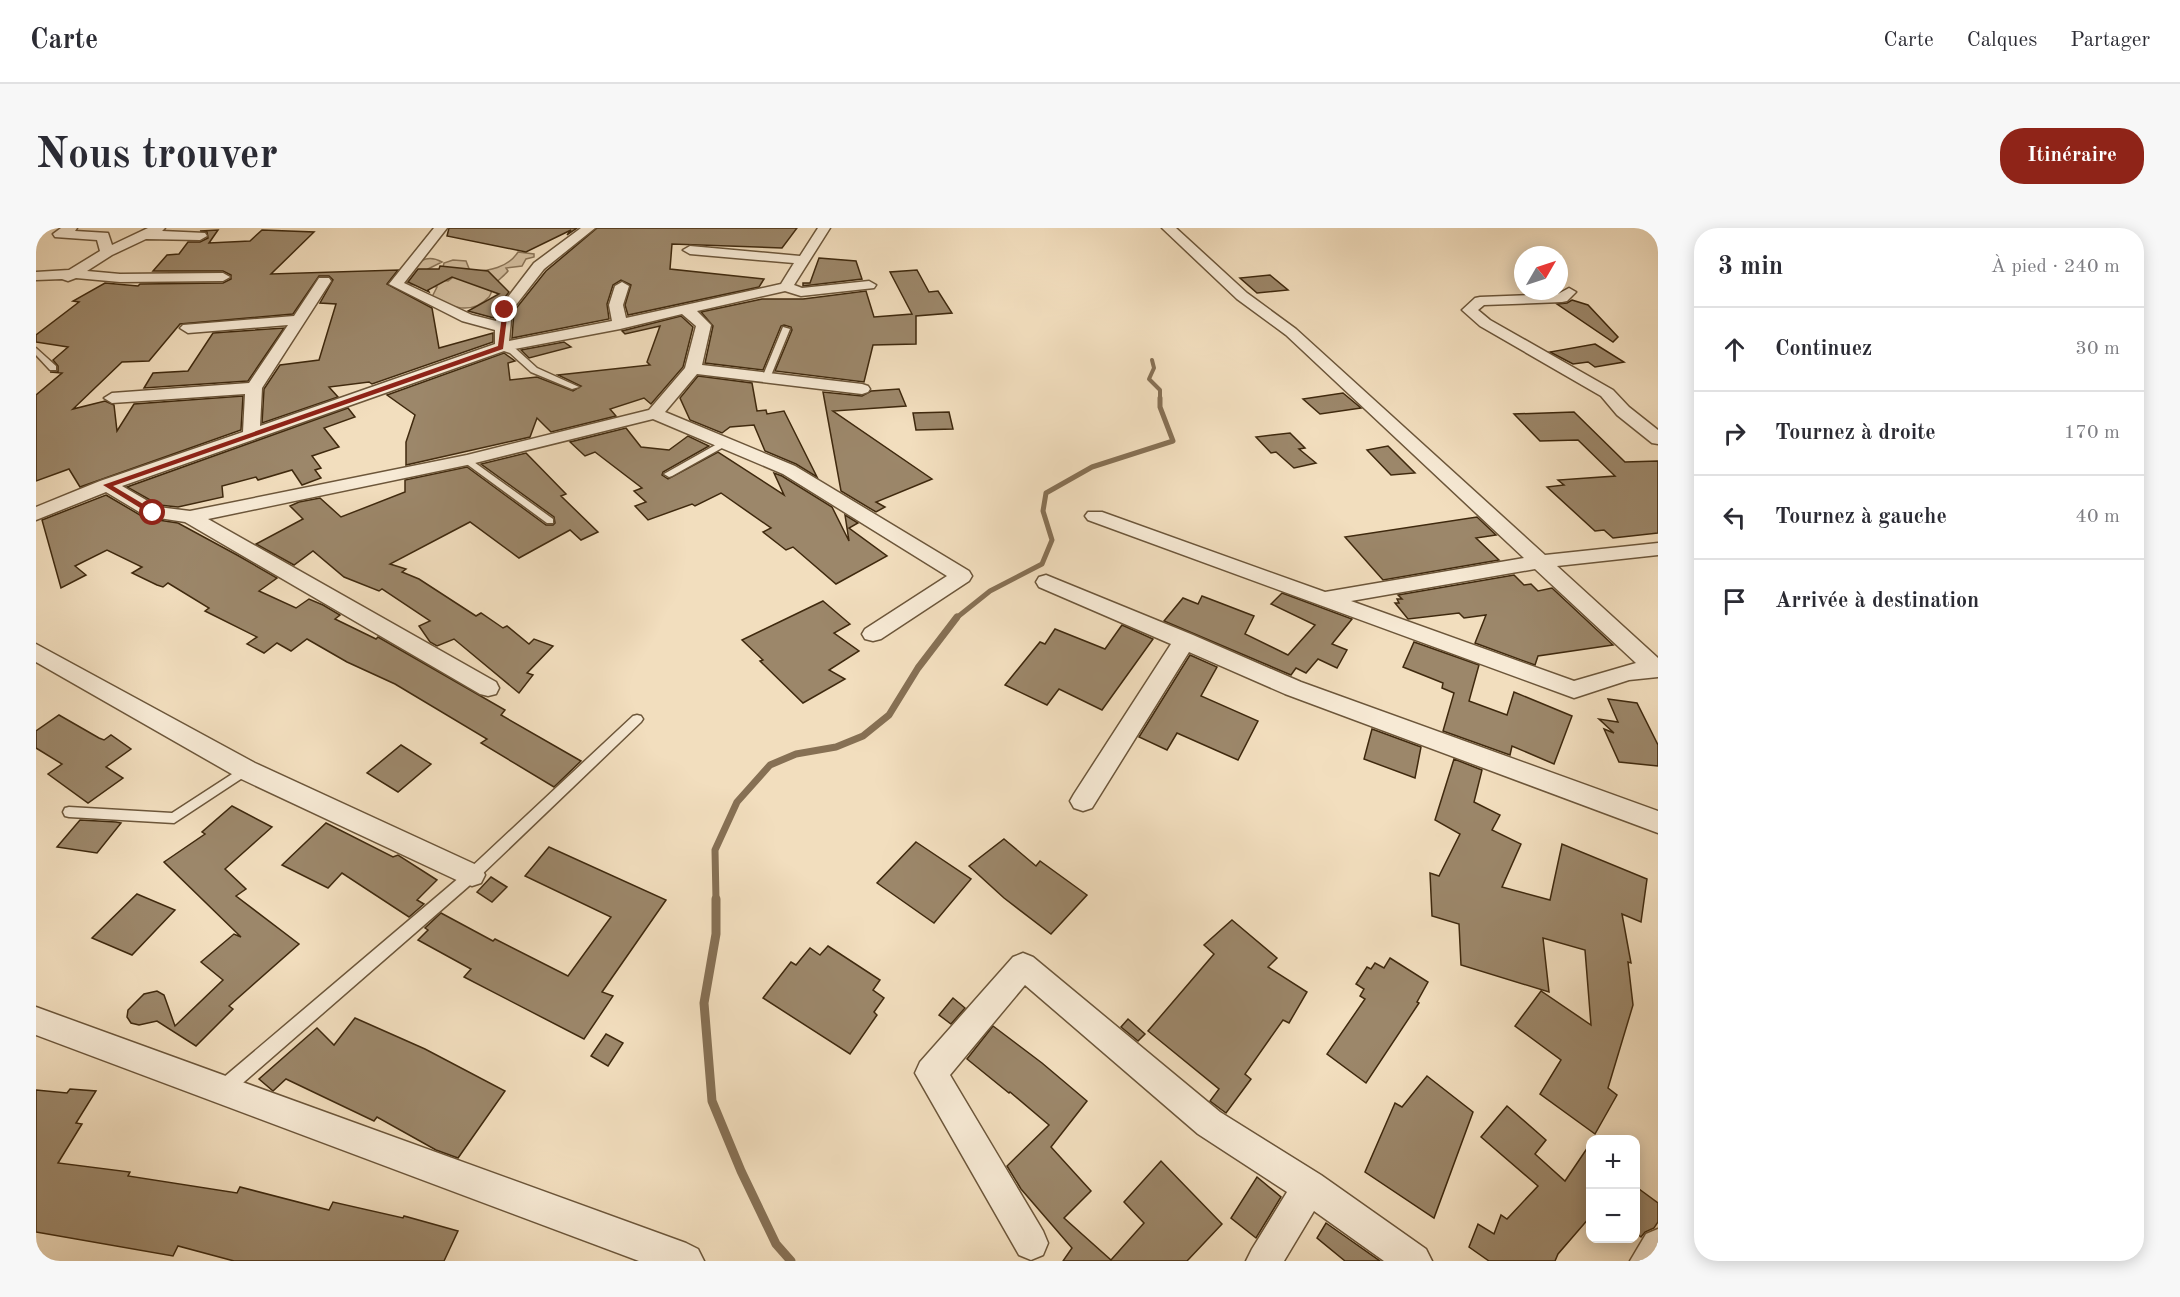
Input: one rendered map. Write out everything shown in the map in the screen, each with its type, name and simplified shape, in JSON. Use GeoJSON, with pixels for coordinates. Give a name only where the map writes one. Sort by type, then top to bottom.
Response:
{"type":"FeatureCollection","features":[{"type":"Feature","properties":{"kind":"street"},"geometry":{"type":"LineString","coordinates":[[71,228],[60,234],[200,236]]}},
{"type":"Feature","properties":{"kind":"street"},"geometry":{"type":"LineString","coordinates":[[36,291],[75,274],[107,252],[159,228]]}},
{"type":"Feature","properties":{"kind":"street"},"geometry":{"type":"LineString","coordinates":[[441,228],[396,284],[467,318],[502,327]]}},
{"type":"Feature","properties":{"kind":"street"},"geometry":{"type":"LineString","coordinates":[[501,347],[505,310],[539,266],[589,228]]}},
{"type":"Feature","properties":{"kind":"street"},"geometry":{"type":"LineString","coordinates":[[786,287],[824,228]]}},
{"type":"Feature","properties":{"kind":"street"},"geometry":{"type":"LineString","coordinates":[[1168,228],[1242,296],[1291,332],[1538,562],[1656,668]]}},
{"type":"Feature","properties":{"kind":"street"},"geometry":{"type":"LineString","coordinates":[[104,236],[107,252]]}},
{"type":"Feature","properties":{"kind":"street"},"geometry":{"type":"LineString","coordinates":[[690,250],[804,260]]}},
{"type":"Feature","properties":{"kind":"street"},"geometry":{"type":"LineString","coordinates":[[36,276],[75,274],[120,278],[224,277]]}},
{"type":"Feature","properties":{"kind":"street"},"geometry":{"type":"LineString","coordinates":[[251,434],[254,388],[324,281]]}},
{"type":"Feature","properties":{"kind":"street"},"geometry":{"type":"LineString","coordinates":[[36,514],[107,485],[501,347],[620,325],[786,287],[801,292],[869,285]]}},
{"type":"Feature","properties":{"kind":"street"},"geometry":{"type":"LineString","coordinates":[[620,325],[616,305],[622,286]]}},
{"type":"Feature","properties":{"kind":"street"},"geometry":{"type":"LineString","coordinates":[[1569,292],[1562,298],[1480,301],[1469,310],[1485,323],[1607,393],[1623,411],[1658,439]]}},
{"type":"Feature","properties":{"kind":"street"},"geometry":{"type":"LineString","coordinates":[[656,414],[693,369],[704,325],[686,310]]}},
{"type":"Feature","properties":{"kind":"street"},"geometry":{"type":"LineString","coordinates":[[188,328],[297,320]]}},
{"type":"Feature","properties":{"kind":"street"},"geometry":{"type":"LineString","coordinates":[[693,369],[862,389]]}},
{"type":"Feature","properties":{"kind":"street"},"geometry":{"type":"LineString","coordinates":[[112,398],[254,388]]}},
{"type":"Feature","properties":{"kind":"street"},"geometry":{"type":"LineString","coordinates":[[107,485],[153,513],[190,517],[467,460],[656,414],[789,470],[962,576],[873,634]]}},
{"type":"Feature","properties":{"kind":"street"},"geometry":{"type":"LineString","coordinates":[[1095,516],[1574,690],[1628,672],[1656,668]]}},
{"type":"Feature","properties":{"kind":"street"},"geometry":{"type":"LineString","coordinates":[[190,517],[488,688]]}},
{"type":"Feature","properties":{"kind":"street"},"geometry":{"type":"LineString","coordinates":[[1321,599],[1538,562],[1658,549]]}},
{"type":"Feature","properties":{"kind":"street"},"geometry":{"type":"LineString","coordinates":[[1046,582],[1293,688],[1658,822]]}},
{"type":"Feature","properties":{"kind":"street"},"geometry":{"type":"LineString","coordinates":[[1083,801],[1185,640]]}},
{"type":"Feature","properties":{"kind":"street"},"geometry":{"type":"LineString","coordinates":[[36,652],[246,770],[472,875]]}},
{"type":"Feature","properties":{"kind":"street"},"geometry":{"type":"LineString","coordinates":[[1031,1243],[931,1072],[1023,966],[1209,1123],[1309,1187],[1414,1261]]}},
{"type":"Feature","properties":{"kind":"street"},"geometry":{"type":"LineString","coordinates":[[36,1021],[686,1261]]}},
{"type":"Feature","properties":{"kind":"street"},"geometry":{"type":"LineString","coordinates":[[1264,1261],[1309,1187]]}},
{"type":"Feature","properties":{"kind":"street"},"geometry":{"type":"LineString","coordinates":[[1648,1261],[1658,1246]]}},
{"type":"Feature","properties":{"kind":"lane"},"geometry":{"type":"LineString","coordinates":[[766,378],[786,329]]}},
{"type":"Feature","properties":{"kind":"lane"},"geometry":{"type":"LineString","coordinates":[[501,347],[513,351],[534,370],[575,387]]}},
{"type":"Feature","properties":{"kind":"lane"},"geometry":{"type":"LineString","coordinates":[[36,350],[53,368]]}},
{"type":"Feature","properties":{"kind":"lane"},"geometry":{"type":"LineString","coordinates":[[669,474],[726,442]]}},
{"type":"Feature","properties":{"kind":"lane"},"geometry":{"type":"LineString","coordinates":[[467,460],[550,521]]}},
{"type":"Feature","properties":{"kind":"lane"},"geometry":{"type":"LineString","coordinates":[[222,1090],[472,875],[637,719]]}},
{"type":"Feature","properties":{"kind":"lane"},"geometry":{"type":"LineString","coordinates":[[69,812],[174,818],[246,770]]}},
{"type":"Feature","properties":{"kind":"shaded area"},"geometry":{"type":"Polygon","coordinates":[[[518,252],[534,254],[534,257],[526,259],[522,266],[506,268],[508,271],[494,285],[489,297],[482,303],[468,308],[446,304],[432,297],[437,287],[408,284],[404,278],[420,261],[425,259],[436,259],[442,262],[428,269],[431,279],[448,281],[456,275],[443,267],[444,263],[453,260],[466,261],[470,271],[484,271],[504,265],[518,252]]]}},
{"type":"Feature","properties":{"kind":"building"},"geometry":{"type":"Polygon","coordinates":[[[449,228],[577,228],[567,235],[571,230],[526,252],[447,236],[449,228]]]}},
{"type":"Feature","properties":{"kind":"building"},"geometry":{"type":"Polygon","coordinates":[[[597,228],[797,228],[782,248],[672,244],[670,269],[764,279],[759,287],[628,315],[625,305],[631,285],[621,280],[613,285],[607,304],[609,319],[512,338],[514,311],[546,271],[597,228]]]}},
{"type":"Feature","properties":{"kind":"building"},"geometry":{"type":"Polygon","coordinates":[[[218,230],[209,243],[250,241],[262,230],[314,232],[271,274],[398,270],[387,284],[432,308],[439,348],[493,333],[493,342],[372,384],[369,382],[329,387],[338,397],[262,423],[264,389],[280,365],[319,360],[336,304],[320,303],[333,280],[329,276],[319,276],[293,314],[180,324],[149,361],[122,362],[73,409],[105,401],[114,405],[117,431],[134,404],[243,396],[241,430],[80,487],[69,469],[36,481],[36,395],[62,373],[50,372],[58,372],[58,366],[53,360],[68,347],[36,342],[36,335],[79,302],[73,301],[105,283],[138,286],[140,284],[223,283],[231,279],[231,275],[223,271],[153,271],[167,255],[179,254],[188,242],[200,242],[208,238],[207,232],[200,231],[218,230]]]}},
{"type":"Feature","properties":{"kind":"building"},"geometry":{"type":"Polygon","coordinates":[[[819,258],[856,261],[862,279],[803,286],[803,283],[810,283],[819,258]]]}},
{"type":"Feature","properties":{"kind":"building"},"geometry":{"type":"Polygon","coordinates":[[[440,266],[488,271],[509,292],[496,309],[494,318],[468,311],[499,294],[452,277],[428,290],[429,292],[408,282],[418,269],[439,269],[440,266]]]}},
{"type":"Feature","properties":{"kind":"building"},"geometry":{"type":"Polygon","coordinates":[[[917,270],[929,292],[938,291],[952,313],[916,316],[916,344],[873,345],[864,382],[775,371],[792,330],[791,327],[784,325],[781,326],[763,370],[705,363],[713,326],[701,312],[762,299],[803,299],[866,291],[874,317],[912,314],[890,272],[917,270]]]}},
{"type":"Feature","properties":{"kind":"building"},"geometry":{"type":"Polygon","coordinates":[[[1270,275],[1288,290],[1257,293],[1240,278],[1270,275]]]}},
{"type":"Feature","properties":{"kind":"building"},"geometry":{"type":"Polygon","coordinates":[[[1572,300],[1588,305],[1618,337],[1613,342],[1557,304],[1572,300]]]}},
{"type":"Feature","properties":{"kind":"building"},"geometry":{"type":"Polygon","coordinates":[[[681,316],[693,327],[683,367],[651,404],[644,398],[610,409],[616,416],[551,432],[537,418],[530,437],[406,465],[406,442],[415,415],[387,395],[504,353],[515,361],[508,363],[510,380],[537,377],[573,391],[581,386],[558,375],[650,365],[647,362],[660,326],[625,334],[622,331],[681,316]]]}},
{"type":"Feature","properties":{"kind":"building"},"geometry":{"type":"Polygon","coordinates":[[[284,328],[248,381],[144,388],[153,373],[188,371],[213,333],[284,328]]]}},
{"type":"Feature","properties":{"kind":"building"},"geometry":{"type":"Polygon","coordinates":[[[564,342],[571,347],[529,358],[521,350],[564,342]]]}},
{"type":"Feature","properties":{"kind":"building"},"geometry":{"type":"Polygon","coordinates":[[[1595,344],[1624,362],[1595,367],[1588,362],[1573,364],[1550,352],[1595,344]]]}},
{"type":"Feature","properties":{"kind":"building"},"geometry":{"type":"Polygon","coordinates":[[[698,376],[752,383],[757,411],[766,410],[767,414],[784,411],[817,477],[796,464],[765,451],[754,425],[730,427],[722,433],[690,420],[680,398],[698,376]]]}},
{"type":"Feature","properties":{"kind":"building"},"geometry":{"type":"Polygon","coordinates":[[[899,389],[906,406],[833,411],[932,479],[876,502],[885,507],[876,512],[841,491],[823,392],[862,396],[871,391],[899,389]]]}},
{"type":"Feature","properties":{"kind":"building"},"geometry":{"type":"Polygon","coordinates":[[[1343,393],[1361,408],[1320,414],[1303,399],[1343,393]]]}},
{"type":"Feature","properties":{"kind":"building"},"geometry":{"type":"Polygon","coordinates":[[[348,408],[355,417],[324,428],[339,447],[312,456],[321,468],[315,470],[321,478],[302,485],[292,470],[258,480],[256,477],[222,486],[223,497],[178,507],[159,505],[127,487],[348,408]]]}},
{"type":"Feature","properties":{"kind":"building"},"geometry":{"type":"Polygon","coordinates":[[[949,412],[953,429],[916,430],[913,413],[949,412]]]}},
{"type":"Feature","properties":{"kind":"building"},"geometry":{"type":"Polygon","coordinates":[[[1574,412],[1625,462],[1658,461],[1658,533],[1613,538],[1604,530],[1595,531],[1547,487],[1564,485],[1558,480],[1615,476],[1578,440],[1540,441],[1514,414],[1574,412]]]}},
{"type":"Feature","properties":{"kind":"building"},"geometry":{"type":"Polygon","coordinates":[[[626,428],[641,447],[669,450],[688,436],[709,446],[663,472],[662,475],[668,479],[718,452],[784,495],[774,473],[782,476],[832,507],[849,541],[845,515],[858,523],[849,528],[887,556],[836,584],[793,547],[786,550],[763,532],[771,528],[721,493],[695,506],[692,504],[648,520],[635,506],[646,502],[634,491],[642,488],[595,452],[585,456],[570,442],[626,428]]]}},
{"type":"Feature","properties":{"kind":"building"},"geometry":{"type":"Polygon","coordinates":[[[1290,433],[1305,448],[1299,449],[1316,463],[1294,468],[1276,452],[1271,453],[1256,437],[1290,433]]]}},
{"type":"Feature","properties":{"kind":"building"},"geometry":{"type":"Polygon","coordinates":[[[1388,446],[1415,473],[1391,475],[1367,450],[1388,446]]]}},
{"type":"Feature","properties":{"kind":"building"},"geometry":{"type":"Polygon","coordinates":[[[526,453],[566,494],[561,496],[598,532],[581,540],[570,530],[519,558],[470,522],[390,564],[406,569],[402,572],[419,579],[476,616],[481,613],[503,628],[507,626],[529,644],[534,639],[553,646],[527,673],[533,675],[519,693],[454,639],[437,646],[430,642],[419,626],[430,621],[382,589],[379,591],[344,577],[313,551],[294,565],[256,544],[303,519],[290,506],[299,502],[320,498],[341,517],[405,492],[405,480],[467,467],[546,525],[553,525],[554,517],[481,464],[526,453]]]}},
{"type":"Feature","properties":{"kind":"building"},"geometry":{"type":"Polygon","coordinates":[[[106,495],[145,518],[178,523],[237,555],[277,578],[259,591],[296,608],[309,599],[323,605],[340,615],[335,619],[376,639],[378,637],[505,710],[501,715],[581,761],[554,787],[481,743],[487,739],[395,684],[347,662],[307,639],[291,651],[277,643],[264,653],[247,644],[257,637],[205,611],[209,608],[168,583],[163,587],[132,573],[142,567],[107,550],[75,566],[86,575],[61,588],[42,520],[106,495]]]}},
{"type":"Feature","properties":{"kind":"building"},"geometry":{"type":"Polygon","coordinates":[[[1477,517],[1496,535],[1476,538],[1499,560],[1383,580],[1345,537],[1477,517]]]}},
{"type":"Feature","properties":{"kind":"building"},"geometry":{"type":"Polygon","coordinates":[[[1514,575],[1524,585],[1531,584],[1538,591],[1552,588],[1613,645],[1538,656],[1535,665],[1475,643],[1486,615],[1464,618],[1459,613],[1408,619],[1395,603],[1399,603],[1397,599],[1402,599],[1398,595],[1514,575]]]}},
{"type":"Feature","properties":{"kind":"building"},"geometry":{"type":"Polygon","coordinates":[[[1282,593],[1352,619],[1332,644],[1347,650],[1337,668],[1318,659],[1306,673],[1296,668],[1291,675],[1164,621],[1183,598],[1198,604],[1202,596],[1254,616],[1245,634],[1288,655],[1315,625],[1271,604],[1282,593]]]}},
{"type":"Feature","properties":{"kind":"building"},"geometry":{"type":"Polygon","coordinates":[[[823,601],[850,624],[834,633],[859,651],[829,670],[845,679],[803,703],[742,640],[823,601]]]}},
{"type":"Feature","properties":{"kind":"building"},"geometry":{"type":"Polygon","coordinates":[[[1122,625],[1153,639],[1102,710],[1059,689],[1047,705],[1005,685],[1040,642],[1045,644],[1055,629],[1105,649],[1122,625]]]}},
{"type":"Feature","properties":{"kind":"building"},"geometry":{"type":"Polygon","coordinates":[[[1414,642],[1479,665],[1469,701],[1507,715],[1514,692],[1572,716],[1554,764],[1512,746],[1510,755],[1443,731],[1454,693],[1442,688],[1443,683],[1403,667],[1414,642]]]}},
{"type":"Feature","properties":{"kind":"building"},"geometry":{"type":"Polygon","coordinates":[[[1190,655],[1217,667],[1201,696],[1258,721],[1238,760],[1177,733],[1167,750],[1139,737],[1190,655]]]}},
{"type":"Feature","properties":{"kind":"building"},"geometry":{"type":"Polygon","coordinates":[[[1608,699],[1637,703],[1658,745],[1658,766],[1619,762],[1604,729],[1614,733],[1599,719],[1618,722],[1608,699]]]}},
{"type":"Feature","properties":{"kind":"building"},"geometry":{"type":"Polygon","coordinates":[[[59,715],[104,740],[111,735],[131,749],[106,767],[123,778],[88,803],[48,774],[62,764],[36,748],[36,731],[59,715]]]}},
{"type":"Feature","properties":{"kind":"building"},"geometry":{"type":"Polygon","coordinates":[[[1372,729],[1421,747],[1415,778],[1364,759],[1372,729]]]}},
{"type":"Feature","properties":{"kind":"building"},"geometry":{"type":"Polygon","coordinates":[[[401,745],[431,764],[398,792],[367,773],[401,745]]]}},
{"type":"Feature","properties":{"kind":"building"},"geometry":{"type":"Polygon","coordinates":[[[1454,759],[1482,770],[1474,802],[1500,815],[1492,830],[1521,844],[1502,887],[1550,900],[1562,844],[1647,879],[1641,922],[1622,914],[1631,963],[1628,962],[1633,1005],[1608,1088],[1617,1095],[1595,1134],[1540,1094],[1561,1060],[1515,1026],[1541,991],[1591,1025],[1585,950],[1543,938],[1549,992],[1461,965],[1459,924],[1432,916],[1430,873],[1439,876],[1460,834],[1435,820],[1454,759]]]}},
{"type":"Feature","properties":{"kind":"building"},"geometry":{"type":"Polygon","coordinates":[[[232,806],[272,827],[225,869],[246,889],[236,896],[299,944],[229,1006],[233,1009],[196,1046],[157,1021],[139,1025],[131,1023],[127,1017],[128,1010],[144,994],[157,991],[164,995],[175,1026],[223,980],[201,962],[234,934],[241,937],[164,862],[205,834],[202,832],[232,806]]]}},
{"type":"Feature","properties":{"kind":"building"},"geometry":{"type":"Polygon","coordinates":[[[80,820],[121,823],[97,853],[57,847],[80,820]]]}},
{"type":"Feature","properties":{"kind":"building"},"geometry":{"type":"Polygon","coordinates":[[[326,823],[393,857],[398,855],[437,880],[417,900],[424,904],[409,917],[342,873],[328,888],[282,865],[326,823]]]}},
{"type":"Feature","properties":{"kind":"building"},"geometry":{"type":"Polygon","coordinates":[[[1004,839],[1036,866],[1040,861],[1087,895],[1051,934],[1004,898],[969,866],[1004,839]]]}},
{"type":"Feature","properties":{"kind":"building"},"geometry":{"type":"Polygon","coordinates":[[[916,842],[971,879],[934,923],[877,883],[916,842]]]}},
{"type":"Feature","properties":{"kind":"building"},"geometry":{"type":"Polygon","coordinates":[[[549,847],[666,900],[602,992],[613,996],[584,1039],[464,977],[471,969],[418,940],[428,930],[425,928],[441,913],[493,941],[495,939],[568,976],[611,917],[525,876],[549,847]]]}},
{"type":"Feature","properties":{"kind":"building"},"geometry":{"type":"Polygon","coordinates":[[[491,877],[507,887],[492,902],[477,892],[491,877]]]}},
{"type":"Feature","properties":{"kind":"building"},"geometry":{"type":"Polygon","coordinates":[[[137,894],[175,910],[132,955],[92,938],[137,894]]]}},
{"type":"Feature","properties":{"kind":"building"},"geometry":{"type":"Polygon","coordinates":[[[1232,920],[1277,958],[1268,967],[1307,992],[1289,1023],[1283,1020],[1245,1074],[1251,1079],[1226,1113],[1210,1101],[1219,1089],[1148,1031],[1214,954],[1204,945],[1232,920]]]}},
{"type":"Feature","properties":{"kind":"building"},"geometry":{"type":"Polygon","coordinates":[[[828,946],[880,980],[873,990],[884,998],[874,1012],[877,1015],[850,1054],[763,998],[791,962],[796,965],[810,948],[820,955],[828,946]]]}},
{"type":"Feature","properties":{"kind":"building"},"geometry":{"type":"Polygon","coordinates":[[[1390,958],[1428,982],[1417,1002],[1419,1003],[1366,1083],[1327,1054],[1365,999],[1360,996],[1364,989],[1356,984],[1367,967],[1371,969],[1375,963],[1384,968],[1390,958]]]}},
{"type":"Feature","properties":{"kind":"building"},"geometry":{"type":"Polygon","coordinates":[[[953,998],[965,1008],[951,1024],[939,1015],[953,998]]]}},
{"type":"Feature","properties":{"kind":"building"},"geometry":{"type":"Polygon","coordinates":[[[355,1018],[425,1049],[505,1091],[458,1158],[436,1150],[377,1117],[374,1121],[286,1079],[273,1091],[259,1079],[317,1028],[334,1045],[355,1018]]]}},
{"type":"Feature","properties":{"kind":"building"},"geometry":{"type":"Polygon","coordinates":[[[1128,1019],[1145,1034],[1138,1041],[1121,1027],[1128,1019]]]}},
{"type":"Feature","properties":{"kind":"building"},"geometry":{"type":"Polygon","coordinates":[[[993,1026],[1087,1101],[1051,1147],[1091,1191],[1064,1218],[1111,1260],[1144,1223],[1124,1202],[1161,1161],[1222,1224],[1187,1261],[1063,1261],[1072,1248],[1021,1189],[1007,1166],[1049,1125],[967,1059],[993,1026]]]}},
{"type":"Feature","properties":{"kind":"building"},"geometry":{"type":"Polygon","coordinates":[[[606,1034],[623,1043],[608,1066],[591,1056],[606,1034]]]}},
{"type":"Feature","properties":{"kind":"building"},"geometry":{"type":"Polygon","coordinates":[[[1427,1076],[1473,1112],[1434,1218],[1365,1172],[1395,1103],[1402,1107],[1427,1076]]]}},
{"type":"Feature","properties":{"kind":"building"},"geometry":{"type":"Polygon","coordinates":[[[70,1089],[96,1091],[76,1123],[82,1124],[58,1163],[130,1172],[128,1176],[237,1193],[240,1187],[329,1210],[333,1202],[403,1218],[404,1216],[458,1231],[444,1261],[234,1261],[178,1246],[173,1256],[36,1232],[36,1090],[67,1093],[70,1089]]]}},
{"type":"Feature","properties":{"kind":"building"},"geometry":{"type":"Polygon","coordinates":[[[1507,1106],[1546,1140],[1535,1154],[1565,1181],[1586,1150],[1586,1222],[1558,1254],[1555,1261],[1489,1261],[1469,1247],[1478,1224],[1494,1234],[1501,1215],[1507,1219],[1538,1186],[1481,1137],[1507,1106]]]}},
{"type":"Feature","properties":{"kind":"building"},"geometry":{"type":"Polygon","coordinates":[[[1257,1177],[1281,1197],[1256,1238],[1231,1218],[1257,1177]]]}},
{"type":"Feature","properties":{"kind":"building"},"geometry":{"type":"Polygon","coordinates":[[[1640,1190],[1658,1203],[1658,1222],[1654,1228],[1645,1232],[1641,1237],[1640,1190]]]}},
{"type":"Feature","properties":{"kind":"building"},"geometry":{"type":"Polygon","coordinates":[[[1326,1223],[1380,1261],[1345,1261],[1317,1238],[1326,1223]]]}},
{"type":"Feature","properties":{"kind":"waterway"},"geometry":{"type":"LineString","coordinates":[[956,618],[990,591],[1042,564],[1052,540],[1043,511],[1046,493],[1092,467],[1173,441],[1160,407],[1160,390],[1149,379],[1154,368],[1152,360]]}},
{"type":"Feature","properties":{"kind":"waterway"},"geometry":{"type":"LineString","coordinates":[[716,900],[715,850],[737,802],[770,765],[796,754],[836,747],[863,736],[889,715],[918,668],[956,618]]}},
{"type":"Feature","properties":{"kind":"waterway"},"geometry":{"type":"LineString","coordinates":[[716,900],[716,934],[704,1003],[712,1101],[741,1171],[776,1244],[791,1261]]}},
{"type":"Feature","properties":{"kind":"route"},"geometry":{"type":"LineString","coordinates":[[153,513],[107,485],[501,347],[505,310]]}}]}
